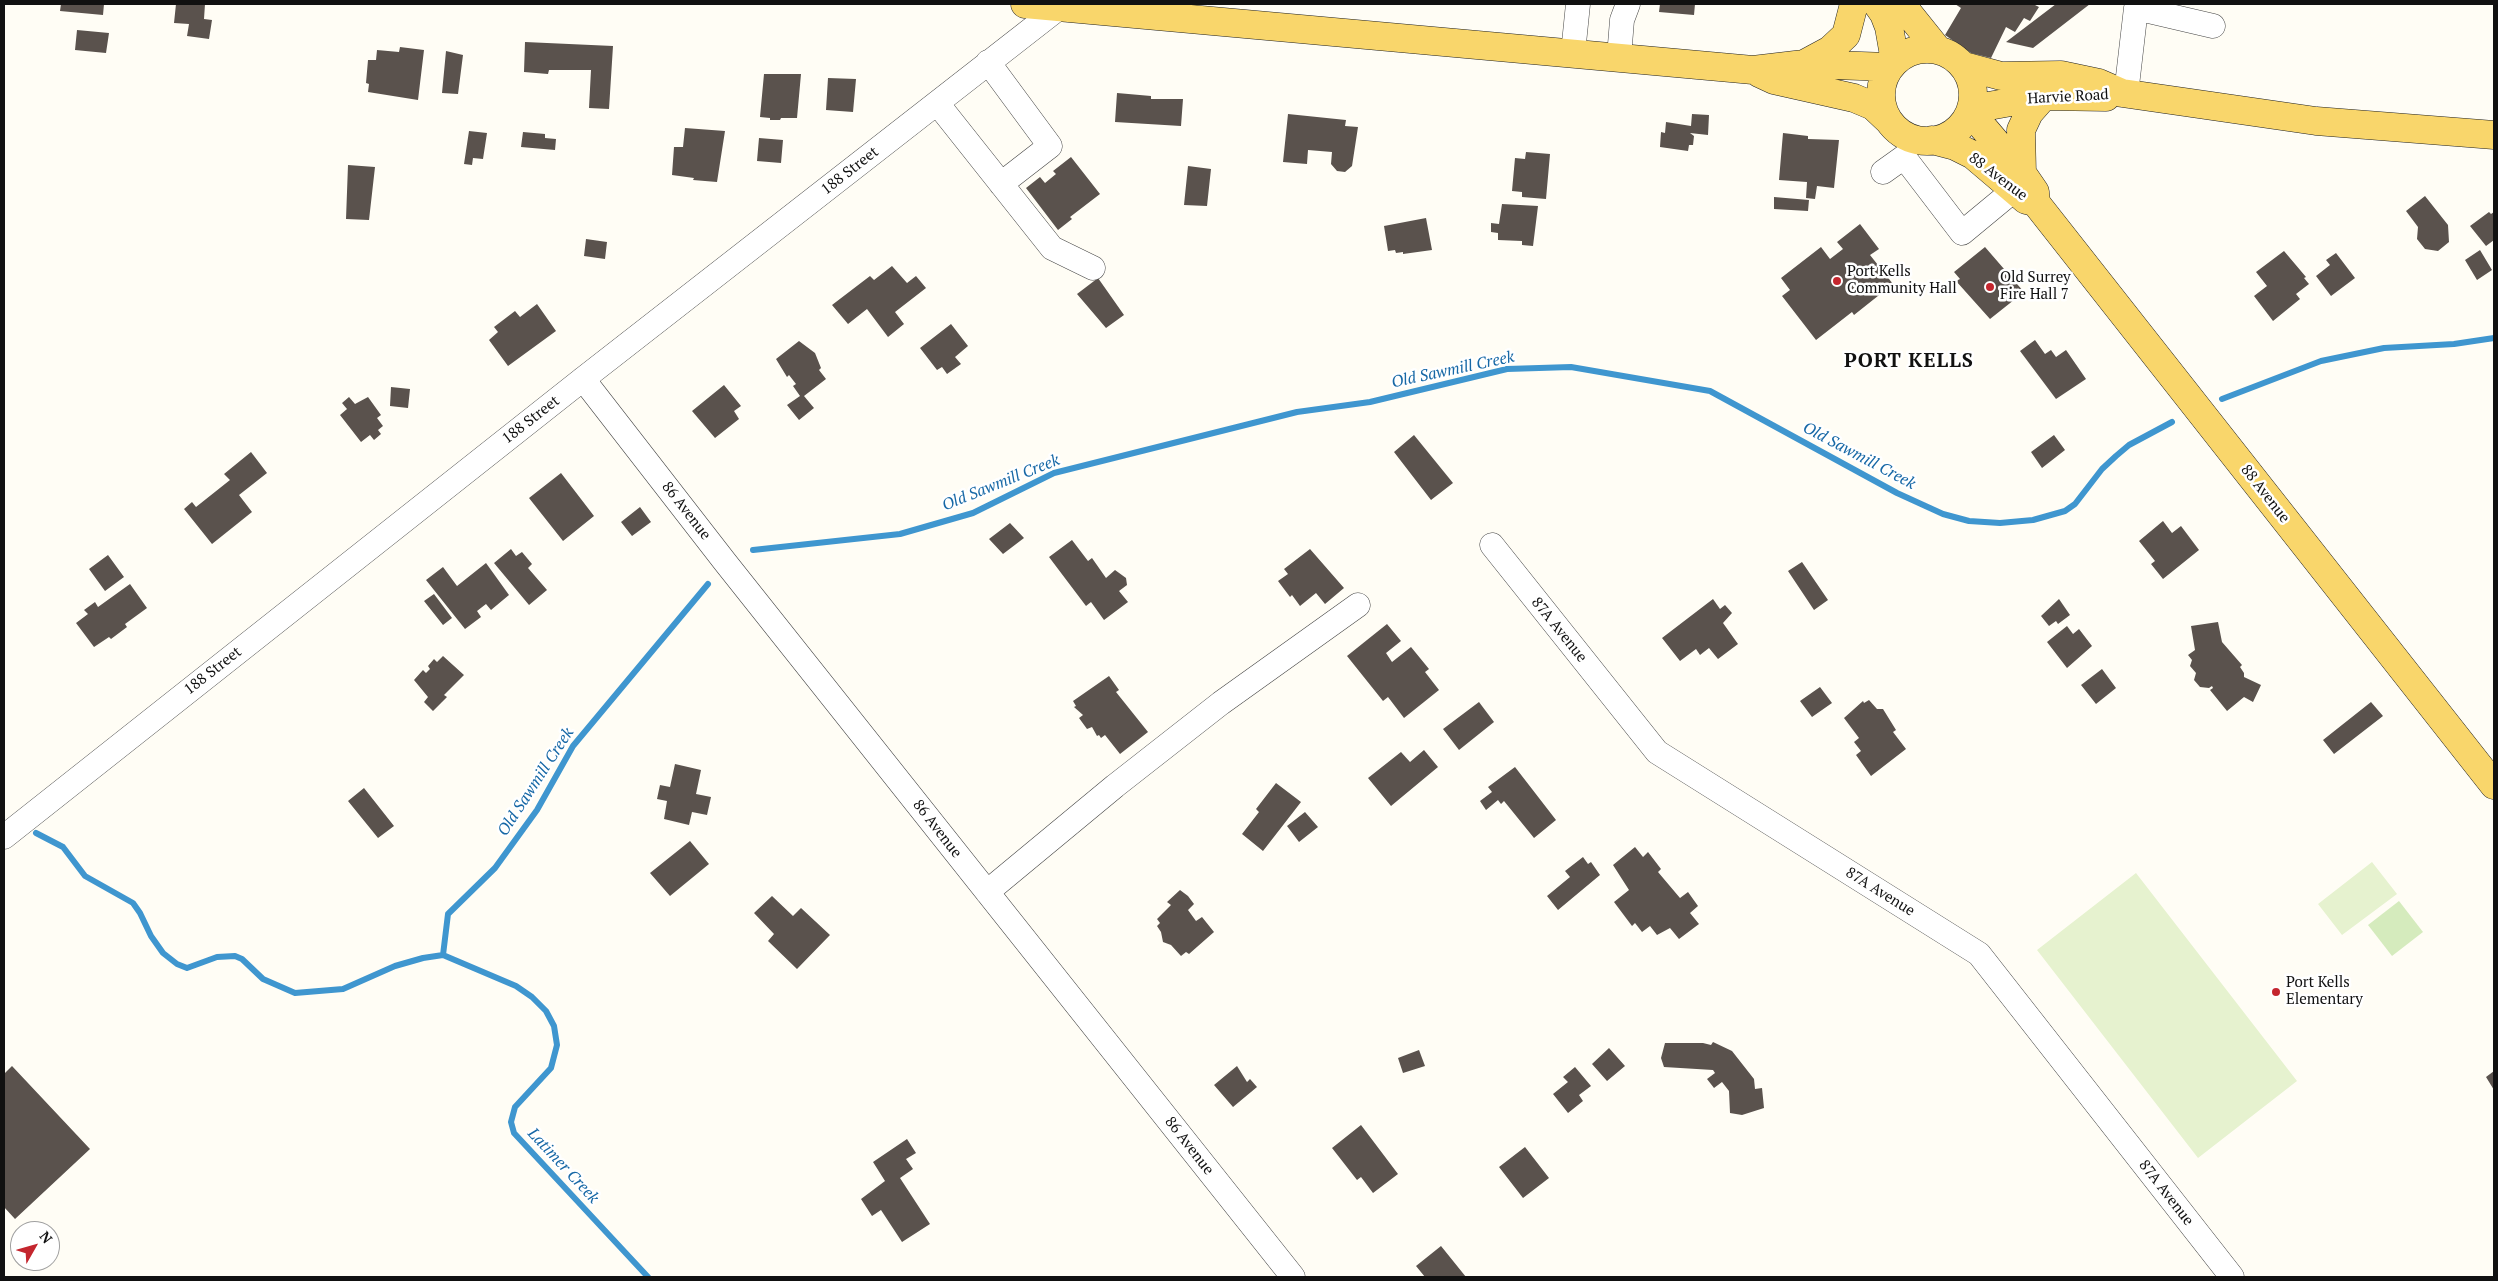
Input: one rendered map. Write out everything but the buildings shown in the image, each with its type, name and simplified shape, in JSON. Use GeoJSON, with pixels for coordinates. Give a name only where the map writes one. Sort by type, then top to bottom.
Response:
{"type":"FeatureCollection","features":[{"type":"Feature","properties":{"kind":"main road"},"geometry":{"type":"LineString","coordinates":[[1025,4],[1753,70],[1804,64],[1892,64]]}},
{"type":"Feature","properties":{"kind":"main road"},"geometry":{"type":"LineString","coordinates":[[1804,64],[1830,50],[1846,35],[1854,4]]}},
{"type":"Feature","properties":{"kind":"main road"},"geometry":{"type":"LineString","coordinates":[[1877,4],[1884,14],[1889,27],[1892,64]]}},
{"type":"Feature","properties":{"kind":"main road"},"geometry":{"type":"LineString","coordinates":[[1901,4],[1938,50]]}},
{"type":"Feature","properties":{"kind":"main road"},"geometry":{"type":"LineString","coordinates":[[1753,70],[1774,80],[1854,98],[1873,106],[1889,121],[1908,137],[1932,140],[1953,133],[1972,111],[1973,91],[1970,78],[1964,66],[1952,56],[1938,50],[1915,50],[1892,64],[1883,80],[1881,94],[1882,108],[1889,121]]}},
{"type":"Feature","properties":{"kind":"main road","name":"Harvie Road"},"geometry":{"type":"LineString","coordinates":[[1964,66],[2001,76],[2061,75],[2099,83],[2124,93]]}},
{"type":"Feature","properties":{"kind":"main road"},"geometry":{"type":"LineString","coordinates":[[2124,93],[2316,121],[2494,134]]}},
{"type":"Feature","properties":{"kind":"main road","name":"Harvie Road"},"geometry":{"type":"LineString","coordinates":[[1972,111],[2044,96],[2100,98],[2124,93]]}},
{"type":"Feature","properties":{"kind":"main road"},"geometry":{"type":"LineString","coordinates":[[2024,188],[2021,130],[2029,113],[2044,96]]}},
{"type":"Feature","properties":{"kind":"main road","name":"88 Avenue"},"geometry":{"type":"LineString","coordinates":[[1972,111],[2024,188],[2494,786]]}},
{"type":"Feature","properties":{"kind":"main road","name":"88 Avenue"},"geometry":{"type":"LineString","coordinates":[[1932,140],[1954,146],[2024,188]]}},
{"type":"Feature","properties":{"kind":"street"},"geometry":{"type":"LineString","coordinates":[[1573,53],[1578,4]]}},
{"type":"Feature","properties":{"kind":"street"},"geometry":{"type":"LineString","coordinates":[[1619,57],[1622,20],[1628,4]]}},
{"type":"Feature","properties":{"kind":"street"},"geometry":{"type":"LineString","coordinates":[[2124,93],[2136,6],[2213,26]]}},
{"type":"Feature","properties":{"kind":"street","name":"188 Street"},"geometry":{"type":"LineString","coordinates":[[4,837],[583,379],[1060,7]]}},
{"type":"Feature","properties":{"kind":"street"},"geometry":{"type":"LineString","coordinates":[[988,62],[1050,146],[1001,184]]}},
{"type":"Feature","properties":{"kind":"street"},"geometry":{"type":"LineString","coordinates":[[937,103],[1052,248],[1094,268]]}},
{"type":"Feature","properties":{"kind":"street"},"geometry":{"type":"LineString","coordinates":[[1883,172],[1904,157],[1962,233],[2024,188]]}},
{"type":"Feature","properties":{"kind":"street","name":"86 Avenue"},"geometry":{"type":"LineString","coordinates":[[583,379],[1293,1277]]}},
{"type":"Feature","properties":{"kind":"street","name":"87A Avenue"},"geometry":{"type":"LineString","coordinates":[[1492,546],[1657,752],[1979,954],[2232,1277]]}},
{"type":"Feature","properties":{"kind":"street"},"geometry":{"type":"LineString","coordinates":[[987,892],[1115,786],[1221,703],[1358,606]]}},
{"type":"Feature","properties":{"kind":"green space"},"geometry":{"type":"Polygon","coordinates":[[[2372,862],[2397,894],[2342,935],[2318,904],[2372,862]]]}},
{"type":"Feature","properties":{"kind":"green space"},"geometry":{"type":"Polygon","coordinates":[[[2136,873],[2297,1081],[2198,1158],[2037,950],[2136,873]]]}},
{"type":"Feature","properties":{"kind":"green space"},"geometry":{"type":"Polygon","coordinates":[[[2399,901],[2423,932],[2392,956],[2368,925],[2399,901]]]}},
{"type":"Feature","properties":{"kind":"waterway","name":"Old Sawmill Creek"},"geometry":{"type":"LineString","coordinates":[[2222,399],[2321,361],[2384,348],[2454,344],[2494,338]]}},
{"type":"Feature","properties":{"kind":"waterway","name":"Old Sawmill Creek"},"geometry":{"type":"LineString","coordinates":[[753,550],[900,534],[973,513],[1054,473],[1297,412],[1370,402],[1507,369],[1571,367],[1710,391],[1897,493],[1943,514],[1969,521],[2000,523],[2033,520],[2065,511],[2075,504],[2102,469],[2129,445],[2172,422]]}},
{"type":"Feature","properties":{"kind":"waterway","name":"Old Sawmill Creek"},"geometry":{"type":"LineString","coordinates":[[443,955],[448,914],[495,868],[537,810],[573,746],[708,584]]}},
{"type":"Feature","properties":{"kind":"waterway","name":"Latimer Creek"},"geometry":{"type":"LineString","coordinates":[[36,833],[63,847],[85,876],[133,903],[151,936],[163,953],[177,964],[187,968],[217,957],[235,956],[242,959],[263,979],[295,993],[343,989],[395,966],[423,958],[443,955],[516,986],[532,997],[546,1011],[554,1026],[557,1045],[551,1068],[515,1107],[511,1122],[514,1133],[648,1277]]}},
{"type":"Feature","properties":{"kind":"place","name":"Port Kells Community Hall"},"geometry":{"type":"Point","coordinates":[1837,281]}},
{"type":"Feature","properties":{"kind":"place","name":"Old Surrey Fire Hall 7"},"geometry":{"type":"Point","coordinates":[1990,287]}},
{"type":"Feature","properties":{"kind":"place","name":"Port Kells Elementary"},"geometry":{"type":"Point","coordinates":[2276,992]}},
{"type":"Feature","properties":{"kind":"district","name":"PORT KELLS"},"geometry":{"type":"Point","coordinates":[1909,361]}}]}
